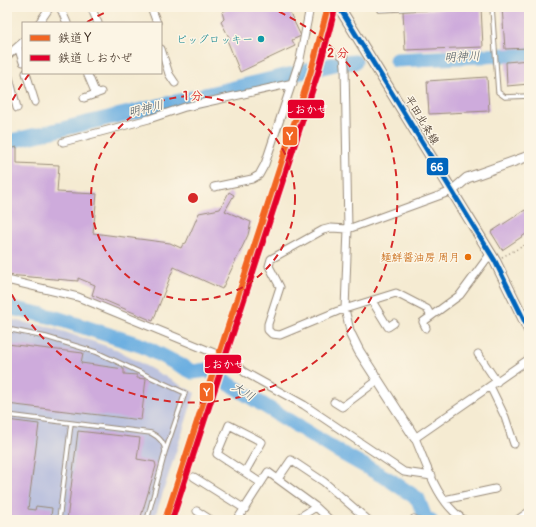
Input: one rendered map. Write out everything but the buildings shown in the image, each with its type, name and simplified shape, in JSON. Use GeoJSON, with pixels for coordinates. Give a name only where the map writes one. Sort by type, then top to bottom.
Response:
{"type":"FeatureCollection","features":[{"type":"Feature","properties":{"kind":"main road","name":"平田北条線"},"geometry":{"type":"LineString","coordinates":[[340,9],[493,257],[529,330]]}},
{"type":"Feature","properties":{"kind":"street"},"geometry":{"type":"LineString","coordinates":[[40,22],[50,7]]}},
{"type":"Feature","properties":{"kind":"street"},"geometry":{"type":"LineString","coordinates":[[60,7],[66,22]]}},
{"type":"Feature","properties":{"kind":"street"},"geometry":{"type":"LineString","coordinates":[[91,7],[98,22]]}},
{"type":"Feature","properties":{"kind":"street"},"geometry":{"type":"LineString","coordinates":[[151,7],[157,22]]}},
{"type":"Feature","properties":{"kind":"street"},"geometry":{"type":"LineString","coordinates":[[214,187],[252,180],[259,175],[265,164],[294,81],[300,59],[310,7]]}},
{"type":"Feature","properties":{"kind":"street"},"geometry":{"type":"LineString","coordinates":[[7,55],[21,45]]}},
{"type":"Feature","properties":{"kind":"street"},"geometry":{"type":"LineString","coordinates":[[162,52],[169,74],[175,83]]}},
{"type":"Feature","properties":{"kind":"street"},"geometry":{"type":"LineString","coordinates":[[341,55],[344,57],[346,66],[348,229],[344,309],[351,335],[415,438],[444,500],[457,515],[464,520]]}},
{"type":"Feature","properties":{"kind":"street"},"geometry":{"type":"LineString","coordinates":[[7,70],[18,108]]}},
{"type":"Feature","properties":{"kind":"street"},"geometry":{"type":"LineString","coordinates":[[26,74],[35,102]]}},
{"type":"Feature","properties":{"kind":"street"},"geometry":{"type":"LineString","coordinates":[[84,98],[98,93],[88,74]]}},
{"type":"Feature","properties":{"kind":"street"},"geometry":{"type":"LineString","coordinates":[[63,142],[149,119],[185,107],[294,81]]}},
{"type":"Feature","properties":{"kind":"street"},"geometry":{"type":"LineString","coordinates":[[431,316],[427,309],[396,293],[344,309],[280,335],[272,334],[268,330],[268,324],[280,287],[269,266],[272,259],[323,230],[348,229],[452,192],[467,178],[529,156]]}},
{"type":"Feature","properties":{"kind":"street"},"geometry":{"type":"LineString","coordinates":[[426,328],[423,322],[460,295],[493,257]]}},
{"type":"Feature","properties":{"kind":"street"},"geometry":{"type":"LineString","coordinates":[[7,280],[78,297],[185,340],[218,355],[235,364],[244,372],[310,409],[404,472],[432,476]]}},
{"type":"Feature","properties":{"kind":"street"},"geometry":{"type":"LineString","coordinates":[[372,301],[388,327],[394,323]]}},
{"type":"Feature","properties":{"kind":"street"},"geometry":{"type":"LineString","coordinates":[[478,354],[497,382]]}},
{"type":"Feature","properties":{"kind":"street"},"geometry":{"type":"LineString","coordinates":[[415,438],[529,359]]}},
{"type":"Feature","properties":{"kind":"street"},"geometry":{"type":"LineString","coordinates":[[334,402],[342,407],[378,380]]}},
{"type":"Feature","properties":{"kind":"street"},"geometry":{"type":"LineString","coordinates":[[490,386],[505,417],[514,444]]}},
{"type":"Feature","properties":{"kind":"street"},"geometry":{"type":"LineString","coordinates":[[245,472],[262,442],[229,425],[217,454],[261,483]]}},
{"type":"Feature","properties":{"kind":"street"},"geometry":{"type":"LineString","coordinates":[[278,479],[291,460],[324,482],[368,520]]}},
{"type":"Feature","properties":{"kind":"street"},"geometry":{"type":"LineString","coordinates":[[238,520],[268,472],[316,507],[330,520]]}},
{"type":"Feature","properties":{"kind":"street"},"geometry":{"type":"LineString","coordinates":[[194,477],[245,509]]}},
{"type":"Feature","properties":{"kind":"street"},"geometry":{"type":"LineString","coordinates":[[444,500],[495,489]]}},
{"type":"Feature","properties":{"kind":"street"},"geometry":{"type":"LineString","coordinates":[[295,520],[316,507]]}},
{"type":"Feature","properties":{"kind":"street"},"geometry":{"type":"LineString","coordinates":[[197,510],[211,520]]}},
{"type":"Feature","properties":{"kind":"street"},"geometry":{"type":"LineString","coordinates":[[519,520],[529,513]]}},
{"type":"Feature","properties":{"kind":"lane"},"geometry":{"type":"LineString","coordinates":[[378,10],[443,7]]}},
{"type":"Feature","properties":{"kind":"lane"},"geometry":{"type":"LineString","coordinates":[[492,7],[498,92],[505,97],[529,96]]}},
{"type":"Feature","properties":{"kind":"lane"},"geometry":{"type":"LineString","coordinates":[[7,329],[46,337],[96,352],[185,393],[164,455],[147,520]]}},
{"type":"Feature","properties":{"kind":"lane"},"geometry":{"type":"LineString","coordinates":[[7,415],[151,433],[157,436],[165,446],[164,455]]}},
{"type":"Feature","properties":{"kind":"lane"},"geometry":{"type":"LineString","coordinates":[[59,520],[71,423]]}},
{"type":"Feature","properties":{"kind":"path"},"geometry":{"type":"LineString","coordinates":[[493,257],[529,242]]}},
{"type":"Feature","properties":{"kind":"shaded area"},"geometry":{"type":"Polygon","coordinates":[[[7,319],[53,328],[115,349],[195,393],[154,520],[7,520],[7,319]]]}},
{"type":"Feature","properties":{"kind":"waterway","name":"明神川"},"geometry":{"type":"LineString","coordinates":[[396,60],[529,54]]}},
{"type":"Feature","properties":{"kind":"waterway","name":"明神川"},"geometry":{"type":"LineString","coordinates":[[7,142],[339,63],[355,62]]}},
{"type":"Feature","properties":{"kind":"waterway","name":"大川"},"geometry":{"type":"LineString","coordinates":[[7,307],[53,317],[143,346],[193,372],[207,370],[336,450],[390,480],[418,499],[425,518],[430,520]]}},
{"type":"Feature","properties":{"kind":"rail line","name":"Y"},"geometry":{"type":"LineString","coordinates":[[165,520],[311,71],[328,7]]}},
{"type":"Feature","properties":{"kind":"rail line","name":"しおかぜ"},"geometry":{"type":"LineString","coordinates":[[172,520],[318,73],[335,9]]}},
{"type":"Feature","properties":{"kind":"transit line","name":"66"},"geometry":{"type":"LineString","coordinates":[[339,7],[495,261],[529,330]]}},
{"type":"Feature","properties":{"kind":"place","name":"ビッグロッキー"},"geometry":{"type":"Point","coordinates":[261,39]}},
{"type":"Feature","properties":{"kind":"place","name":"麺鮮醤油房 周月"},"geometry":{"type":"Point","coordinates":[468,257]}}]}
